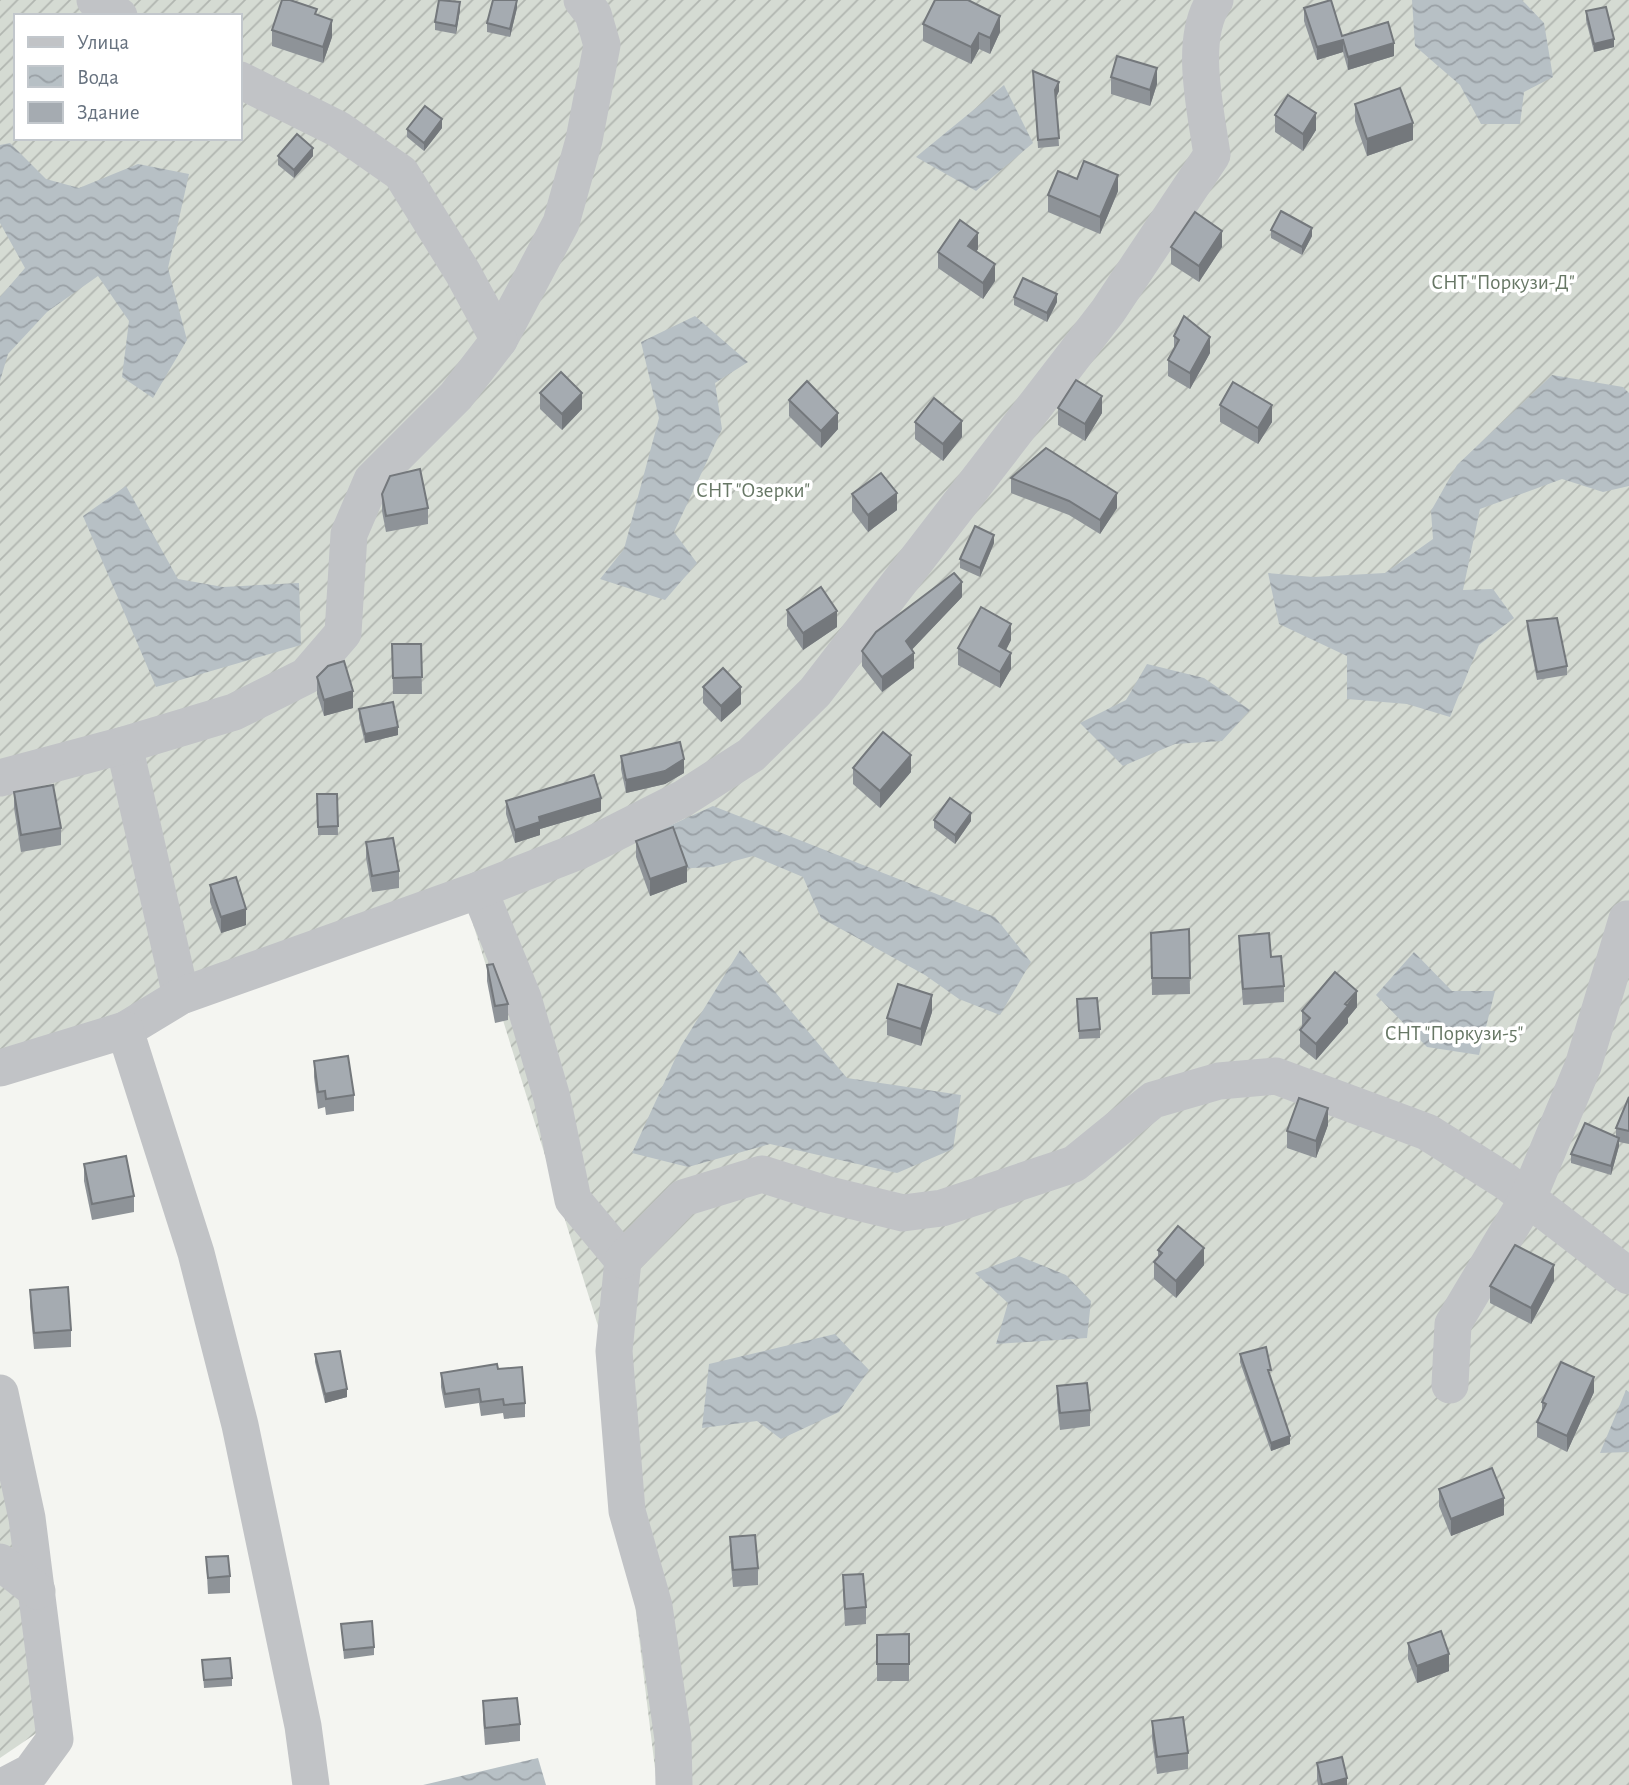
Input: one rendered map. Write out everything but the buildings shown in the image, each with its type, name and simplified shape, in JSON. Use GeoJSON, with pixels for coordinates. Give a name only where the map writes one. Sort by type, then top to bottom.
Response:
{"type":"FeatureCollection","features":[{"type":"Feature","properties":{"kind":"street"},"geometry":{"type":"LineString","coordinates":[[95,0],[116,14]]}},
{"type":"Feature","properties":{"kind":"street"},"geometry":{"type":"LineString","coordinates":[[0,778],[234,712],[306,676],[344,633],[349,534],[372,480],[456,396],[499,340],[561,223],[584,140],[602,45],[593,14],[582,0]]}},
{"type":"Feature","properties":{"kind":"street"},"geometry":{"type":"LineString","coordinates":[[0,1068],[125,1030],[181,996],[479,890],[579,851],[684,798],[751,755],[816,692],[1108,311],[1212,155],[1201,68],[1202,35],[1211,1]]}},
{"type":"Feature","properties":{"kind":"street"},"geometry":{"type":"LineString","coordinates":[[242,81],[338,129],[401,173],[463,273],[499,340]]}},
{"type":"Feature","properties":{"kind":"street"},"geometry":{"type":"LineString","coordinates":[[124,745],[181,996]]}},
{"type":"Feature","properties":{"kind":"street"},"geometry":{"type":"LineString","coordinates":[[479,890],[523,998],[552,1098],[573,1200],[623,1260]]}},
{"type":"Feature","properties":{"kind":"street"},"geometry":{"type":"LineString","coordinates":[[1450,1385],[1453,1324],[1528,1198],[1583,1066],[1627,919]]}},
{"type":"Feature","properties":{"kind":"street"},"geometry":{"type":"LineString","coordinates":[[125,1030],[196,1253],[240,1425],[303,1726],[312,1785]]}},
{"type":"Feature","properties":{"kind":"street"},"geometry":{"type":"LineString","coordinates":[[674,1785],[673,1739],[654,1606],[627,1511],[614,1351],[623,1260],[683,1198],[762,1174],[825,1194],[903,1213],[942,1208],[1074,1164],[1153,1100],[1219,1081],[1276,1076],[1427,1132],[1505,1181],[1629,1276]]}},
{"type":"Feature","properties":{"kind":"street"},"geometry":{"type":"LineString","coordinates":[[0,1393],[27,1518],[55,1739],[31,1772],[6,1785]]}},
{"type":"Feature","properties":{"kind":"street"},"geometry":{"type":"LineString","coordinates":[[0,1562],[37,1591]]}},
{"type":"Feature","properties":{"kind":"green space","name":"СНТ \"Озерки\""},"geometry":{"type":"Polygon","coordinates":[[[0,0],[1629,0],[1629,1785],[657,1785],[603,1342],[460,882],[0,1063],[0,0]]]}},
{"type":"Feature","properties":{"kind":"green space"},"geometry":{"type":"Polygon","coordinates":[[[0,1457],[44,1728],[0,1758],[0,1457]]]}},
{"type":"Feature","properties":{"kind":"water"},"geometry":{"type":"Polygon","coordinates":[[[1412,0],[1522,0],[1544,23],[1553,77],[1524,92],[1520,124],[1481,124],[1460,85],[1415,46],[1412,0]]]}},
{"type":"Feature","properties":{"kind":"water"},"geometry":{"type":"Polygon","coordinates":[[[1004,85],[1033,143],[976,191],[916,157],[1004,85]]]}},
{"type":"Feature","properties":{"kind":"water"},"geometry":{"type":"Polygon","coordinates":[[[10,143],[46,179],[79,188],[138,164],[189,174],[168,268],[187,340],[153,398],[122,377],[129,321],[98,276],[47,312],[8,354],[0,381],[0,297],[25,268],[0,223],[0,145],[10,143]]]}},
{"type":"Feature","properties":{"kind":"water"},"geometry":{"type":"Polygon","coordinates":[[[695,316],[748,362],[715,383],[722,429],[674,532],[697,563],[665,600],[600,579],[624,549],[659,418],[641,342],[695,316]]]}},
{"type":"Feature","properties":{"kind":"water"},"geometry":{"type":"Polygon","coordinates":[[[1552,375],[1623,387],[1629,393],[1629,486],[1603,492],[1562,479],[1480,509],[1463,590],[1493,589],[1514,618],[1479,645],[1450,717],[1407,704],[1347,699],[1347,656],[1279,624],[1268,573],[1313,577],[1385,573],[1433,539],[1431,511],[1457,465],[1552,375]]]}},
{"type":"Feature","properties":{"kind":"water"},"geometry":{"type":"Polygon","coordinates":[[[126,486],[178,579],[223,587],[299,583],[301,645],[156,687],[83,516],[126,486]]]}},
{"type":"Feature","properties":{"kind":"water"},"geometry":{"type":"Polygon","coordinates":[[[1147,664],[1204,678],[1250,710],[1222,741],[1175,744],[1123,766],[1080,723],[1126,700],[1147,664]]]}},
{"type":"Feature","properties":{"kind":"water"},"geometry":{"type":"Polygon","coordinates":[[[713,806],[995,917],[1031,962],[1000,1015],[959,999],[925,975],[821,918],[803,877],[753,856],[712,867],[674,869],[658,831],[713,806]]]}},
{"type":"Feature","properties":{"kind":"water"},"geometry":{"type":"Polygon","coordinates":[[[740,950],[847,1078],[961,1095],[953,1149],[897,1173],[770,1144],[688,1167],[632,1153],[681,1046],[740,950]]]}},
{"type":"Feature","properties":{"kind":"water"},"geometry":{"type":"Polygon","coordinates":[[[1414,952],[1452,991],[1495,991],[1479,1055],[1427,1047],[1376,995],[1414,952]]]}},
{"type":"Feature","properties":{"kind":"water"},"geometry":{"type":"Polygon","coordinates":[[[1019,1256],[1066,1275],[1091,1301],[1087,1338],[996,1344],[1008,1303],[975,1273],[1019,1256]]]}},
{"type":"Feature","properties":{"kind":"water"},"geometry":{"type":"Polygon","coordinates":[[[835,1334],[869,1370],[839,1412],[781,1439],[757,1421],[702,1428],[709,1364],[835,1334]]]}},
{"type":"Feature","properties":{"kind":"water"},"geometry":{"type":"Polygon","coordinates":[[[1626,1390],[1629,1392],[1629,1452],[1600,1453],[1626,1390]]]}},
{"type":"Feature","properties":{"kind":"water"},"geometry":{"type":"Polygon","coordinates":[[[538,1758],[546,1785],[423,1785],[538,1758]]]}},
{"type":"Feature","properties":{"kind":"park label","name":"СНТ \"Поркузи-Д\""},"geometry":{"type":"Point","coordinates":[1503,282]}},
{"type":"Feature","properties":{"kind":"park label","name":"СНТ \"Поркузи-5\""},"geometry":{"type":"Point","coordinates":[1454,1033]}}]}
